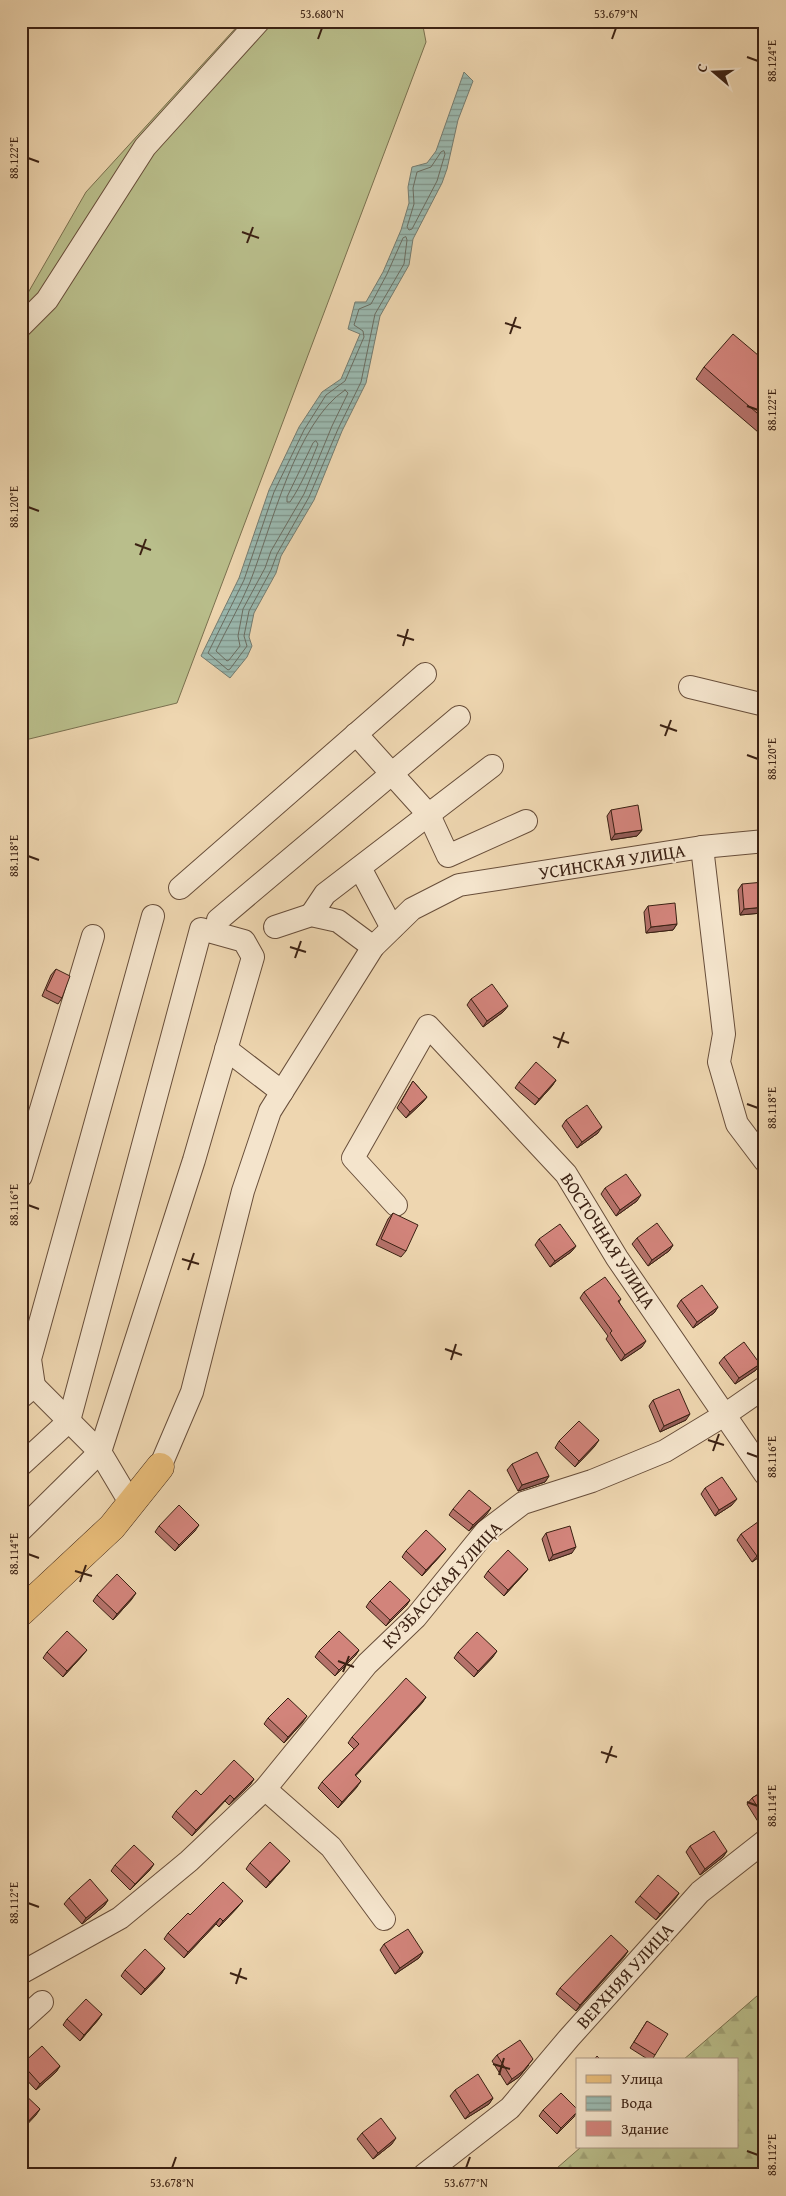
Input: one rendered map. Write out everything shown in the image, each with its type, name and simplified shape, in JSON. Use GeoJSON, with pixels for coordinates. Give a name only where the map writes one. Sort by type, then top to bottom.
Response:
{"type":"FeatureCollection","features":[{"type":"Feature","properties":{"kind":"main road"},"geometry":{"type":"LineString","coordinates":[[21,1612],[112,1527],[160,1467]]}},
{"type":"Feature","properties":{"kind":"street"},"geometry":{"type":"LineString","coordinates":[[21,326],[47,300],[145,147],[259,21]]}},
{"type":"Feature","properties":{"kind":"street"},"geometry":{"type":"LineString","coordinates":[[180,888],[425,674]]}},
{"type":"Feature","properties":{"kind":"street"},"geometry":{"type":"LineString","coordinates":[[690,687],[765,705]]}},
{"type":"Feature","properties":{"kind":"street"},"geometry":{"type":"LineString","coordinates":[[218,920],[459,717]]}},
{"type":"Feature","properties":{"kind":"street"},"geometry":{"type":"LineString","coordinates":[[356,734],[429,815],[448,856],[526,821]]}},
{"type":"Feature","properties":{"kind":"street"},"geometry":{"type":"LineString","coordinates":[[311,915],[325,894],[492,766]]}},
{"type":"Feature","properties":{"kind":"street","name":"УСИНСКАЯ УЛИЦА"},"geometry":{"type":"LineString","coordinates":[[160,1467],[192,1392],[242,1191],[270,1111],[373,947],[412,909],[459,885],[702,847],[765,841]]}},
{"type":"Feature","properties":{"kind":"street"},"geometry":{"type":"LineString","coordinates":[[702,847],[724,1034],[719,1062],[737,1124],[762,1148]]}},
{"type":"Feature","properties":{"kind":"street"},"geometry":{"type":"LineString","coordinates":[[360,868],[392,928]]}},
{"type":"Feature","properties":{"kind":"street"},"geometry":{"type":"LineString","coordinates":[[275,927],[311,915],[338,921],[373,947]]}},
{"type":"Feature","properties":{"kind":"street"},"geometry":{"type":"LineString","coordinates":[[130,1504],[100,1452],[69,1421],[25,1386],[30,1359],[153,916]]}},
{"type":"Feature","properties":{"kind":"street"},"geometry":{"type":"LineString","coordinates":[[21,1465],[69,1421],[201,929],[244,941],[253,957],[194,1160],[100,1452],[21,1530]]}},
{"type":"Feature","properties":{"kind":"street"},"geometry":{"type":"LineString","coordinates":[[21,1176],[93,936]]}},
{"type":"Feature","properties":{"kind":"street","name":"ВОСТОЧНАЯ УЛИЦА"},"geometry":{"type":"LineString","coordinates":[[396,1205],[353,1158],[428,1026],[566,1174],[617,1258],[726,1414],[765,1474]]}},
{"type":"Feature","properties":{"kind":"street"},"geometry":{"type":"LineString","coordinates":[[226,1049],[282,1092]]}},
{"type":"Feature","properties":{"kind":"street","name":"КУЗБАССКАЯ УЛИЦА"},"geometry":{"type":"LineString","coordinates":[[21,1974],[120,1918],[189,1860],[265,1789],[367,1664],[416,1617],[486,1532],[523,1503],[592,1481],[665,1451],[726,1414],[765,1387]]}},
{"type":"Feature","properties":{"kind":"street"},"geometry":{"type":"LineString","coordinates":[[265,1789],[331,1847],[384,1920]]}},
{"type":"Feature","properties":{"kind":"street","name":"ВЕРХНЯЯ УЛИЦА"},"geometry":{"type":"LineString","coordinates":[[424,2175],[510,2108],[569,2038],[700,1892],[765,1842]]}},
{"type":"Feature","properties":{"kind":"street"},"geometry":{"type":"LineString","coordinates":[[21,2021],[42,2002]]}},
{"type":"Feature","properties":{"kind":"green space"},"geometry":{"type":"Polygon","coordinates":[[[242,21],[422,21],[426,42],[177,703],[21,741],[21,305],[86,192],[242,21]]]}},
{"type":"Feature","properties":{"kind":"green space"},"geometry":{"type":"Polygon","coordinates":[[[765,1989],[765,2175],[549,2175],[580,2148],[738,2148],[738,2058],[685,2058],[765,1989]]]}},
{"type":"Feature","properties":{"kind":"water"},"geometry":{"type":"Polygon","coordinates":[[[464,72],[473,81],[458,120],[447,169],[442,183],[413,239],[409,265],[380,316],[366,383],[342,431],[314,500],[281,556],[276,573],[254,613],[249,637],[252,646],[247,657],[230,678],[201,656],[239,578],[269,490],[299,427],[322,392],[341,379],[360,334],[348,329],[355,302],[366,302],[383,272],[401,230],[409,203],[408,187],[412,167],[427,163],[436,151],[464,72]]]}},
{"type":"Feature","properties":{"kind":"building"},"geometry":{"type":"Polygon","coordinates":[[[733,334],[765,361],[765,420],[704,367],[733,334]]]}},
{"type":"Feature","properties":{"kind":"building"},"geometry":{"type":"Polygon","coordinates":[[[638,805],[642,830],[615,834],[611,810],[638,805]]]}},
{"type":"Feature","properties":{"kind":"building"},"geometry":{"type":"Polygon","coordinates":[[[764,882],[765,907],[744,909],[742,884],[764,882]]]}},
{"type":"Feature","properties":{"kind":"building"},"geometry":{"type":"Polygon","coordinates":[[[675,903],[677,924],[651,927],[648,906],[675,903]]]}},
{"type":"Feature","properties":{"kind":"building"},"geometry":{"type":"Polygon","coordinates":[[[56,969],[70,976],[62,998],[46,990],[56,969]]]}},
{"type":"Feature","properties":{"kind":"building"},"geometry":{"type":"Polygon","coordinates":[[[492,984],[508,1006],[487,1021],[471,999],[492,984]]]}},
{"type":"Feature","properties":{"kind":"building"},"geometry":{"type":"Polygon","coordinates":[[[536,1062],[556,1080],[539,1099],[519,1082],[536,1062]]]}},
{"type":"Feature","properties":{"kind":"building"},"geometry":{"type":"Polygon","coordinates":[[[413,1081],[427,1097],[410,1112],[401,1102],[413,1081]]]}},
{"type":"Feature","properties":{"kind":"building"},"geometry":{"type":"Polygon","coordinates":[[[587,1105],[602,1127],[582,1142],[566,1120],[587,1105]]]}},
{"type":"Feature","properties":{"kind":"building"},"geometry":{"type":"Polygon","coordinates":[[[626,1174],[641,1195],[620,1210],[605,1188],[626,1174]]]}},
{"type":"Feature","properties":{"kind":"building"},"geometry":{"type":"Polygon","coordinates":[[[393,1213],[418,1225],[406,1251],[381,1239],[393,1213]]]}},
{"type":"Feature","properties":{"kind":"building"},"geometry":{"type":"Polygon","coordinates":[[[657,1223],[673,1245],[652,1260],[637,1238],[657,1223]]]}},
{"type":"Feature","properties":{"kind":"building"},"geometry":{"type":"Polygon","coordinates":[[[560,1224],[576,1246],[555,1261],[539,1239],[560,1224]]]}},
{"type":"Feature","properties":{"kind":"building"},"geometry":{"type":"Polygon","coordinates":[[[605,1277],[621,1299],[618,1301],[646,1341],[625,1355],[610,1333],[612,1331],[584,1292],[605,1277]]]}},
{"type":"Feature","properties":{"kind":"building"},"geometry":{"type":"Polygon","coordinates":[[[702,1285],[718,1307],[697,1322],[681,1300],[702,1285]]]}},
{"type":"Feature","properties":{"kind":"building"},"geometry":{"type":"Polygon","coordinates":[[[744,1342],[760,1364],[739,1378],[724,1357],[744,1342]]]}},
{"type":"Feature","properties":{"kind":"building"},"geometry":{"type":"Polygon","coordinates":[[[679,1389],[690,1414],[664,1426],[653,1400],[679,1389]]]}},
{"type":"Feature","properties":{"kind":"building"},"geometry":{"type":"Polygon","coordinates":[[[579,1421],[599,1440],[579,1461],[559,1441],[579,1421]]]}},
{"type":"Feature","properties":{"kind":"building"},"geometry":{"type":"Polygon","coordinates":[[[537,1452],[549,1476],[522,1485],[512,1464],[537,1452]]]}},
{"type":"Feature","properties":{"kind":"building"},"geometry":{"type":"Polygon","coordinates":[[[722,1477],[737,1499],[719,1510],[705,1488],[722,1477]]]}},
{"type":"Feature","properties":{"kind":"building"},"geometry":{"type":"Polygon","coordinates":[[[469,1490],[491,1508],[473,1525],[453,1509],[469,1490]]]}},
{"type":"Feature","properties":{"kind":"building"},"geometry":{"type":"Polygon","coordinates":[[[179,1505],[199,1525],[179,1545],[159,1526],[179,1505]]]}},
{"type":"Feature","properties":{"kind":"building"},"geometry":{"type":"Polygon","coordinates":[[[762,1519],[765,1523],[765,1550],[757,1556],[741,1534],[762,1519]]]}},
{"type":"Feature","properties":{"kind":"building"},"geometry":{"type":"Polygon","coordinates":[[[570,1526],[576,1547],[553,1555],[546,1533],[570,1526]]]}},
{"type":"Feature","properties":{"kind":"building"},"geometry":{"type":"Polygon","coordinates":[[[426,1530],[446,1549],[426,1570],[406,1551],[426,1530]]]}},
{"type":"Feature","properties":{"kind":"building"},"geometry":{"type":"Polygon","coordinates":[[[508,1550],[528,1569],[508,1590],[488,1571],[508,1550]]]}},
{"type":"Feature","properties":{"kind":"building"},"geometry":{"type":"Polygon","coordinates":[[[117,1574],[136,1593],[117,1614],[97,1595],[117,1574]]]}},
{"type":"Feature","properties":{"kind":"building"},"geometry":{"type":"Polygon","coordinates":[[[390,1581],[410,1600],[390,1620],[370,1601],[390,1581]]]}},
{"type":"Feature","properties":{"kind":"building"},"geometry":{"type":"Polygon","coordinates":[[[67,1631],[87,1650],[67,1671],[47,1652],[67,1631]]]}},
{"type":"Feature","properties":{"kind":"building"},"geometry":{"type":"Polygon","coordinates":[[[339,1631],[359,1650],[339,1670],[319,1651],[339,1631]]]}},
{"type":"Feature","properties":{"kind":"building"},"geometry":{"type":"Polygon","coordinates":[[[477,1632],[497,1651],[478,1671],[458,1652],[477,1632]]]}},
{"type":"Feature","properties":{"kind":"building"},"geometry":{"type":"Polygon","coordinates":[[[406,1678],[426,1697],[355,1775],[361,1781],[342,1802],[322,1782],[359,1744],[352,1737],[406,1678]]]}},
{"type":"Feature","properties":{"kind":"building"},"geometry":{"type":"Polygon","coordinates":[[[288,1698],[307,1716],[288,1737],[268,1718],[288,1698]]]}},
{"type":"Feature","properties":{"kind":"building"},"geometry":{"type":"Polygon","coordinates":[[[234,1760],[254,1779],[234,1799],[230,1795],[196,1830],[176,1811],[196,1790],[201,1795],[234,1760]]]}},
{"type":"Feature","properties":{"kind":"building"},"geometry":{"type":"Polygon","coordinates":[[[765,1790],[765,1819],[752,1798],[765,1790]]]}},
{"type":"Feature","properties":{"kind":"building"},"geometry":{"type":"Polygon","coordinates":[[[714,1831],[727,1851],[705,1869],[690,1846],[714,1831]]]}},
{"type":"Feature","properties":{"kind":"building"},"geometry":{"type":"Polygon","coordinates":[[[270,1842],[290,1861],[270,1882],[250,1863],[270,1842]]]}},
{"type":"Feature","properties":{"kind":"building"},"geometry":{"type":"Polygon","coordinates":[[[134,1845],[154,1864],[135,1884],[115,1865],[134,1845]]]}},
{"type":"Feature","properties":{"kind":"building"},"geometry":{"type":"Polygon","coordinates":[[[658,1875],[679,1893],[660,1914],[640,1896],[658,1875]]]}},
{"type":"Feature","properties":{"kind":"building"},"geometry":{"type":"Polygon","coordinates":[[[90,1879],[108,1900],[86,1918],[69,1898],[90,1879]]]}},
{"type":"Feature","properties":{"kind":"building"},"geometry":{"type":"Polygon","coordinates":[[[223,1882],[243,1901],[223,1921],[220,1918],[188,1952],[168,1933],[188,1913],[190,1915],[223,1882]]]}},
{"type":"Feature","properties":{"kind":"building"},"geometry":{"type":"Polygon","coordinates":[[[408,1929],[423,1952],[400,1968],[384,1944],[408,1929]]]}},
{"type":"Feature","properties":{"kind":"building"},"geometry":{"type":"Polygon","coordinates":[[[611,1935],[628,1951],[580,2005],[560,1988],[611,1935]]]}},
{"type":"Feature","properties":{"kind":"building"},"geometry":{"type":"Polygon","coordinates":[[[145,1949],[165,1968],[145,1989],[125,1970],[145,1949]]]}},
{"type":"Feature","properties":{"kind":"building"},"geometry":{"type":"Polygon","coordinates":[[[86,1999],[102,2014],[84,2035],[67,2019],[86,1999]]]}},
{"type":"Feature","properties":{"kind":"building"},"geometry":{"type":"Polygon","coordinates":[[[647,2021],[668,2034],[655,2055],[634,2042],[647,2021]]]}},
{"type":"Feature","properties":{"kind":"building"},"geometry":{"type":"Polygon","coordinates":[[[520,2040],[533,2059],[523,2071],[512,2079],[497,2055],[520,2040]]]}},
{"type":"Feature","properties":{"kind":"building"},"geometry":{"type":"Polygon","coordinates":[[[42,2046],[60,2066],[40,2084],[22,2064],[42,2046]]]}},
{"type":"Feature","properties":{"kind":"building"},"geometry":{"type":"Polygon","coordinates":[[[478,2074],[493,2098],[470,2113],[455,2090],[478,2074]]]}},
{"type":"Feature","properties":{"kind":"building"},"geometry":{"type":"Polygon","coordinates":[[[21,2091],[40,2109],[21,2129],[21,2091]]]}},
{"type":"Feature","properties":{"kind":"building"},"geometry":{"type":"Polygon","coordinates":[[[561,2093],[576,2108],[576,2113],[561,2128],[543,2110],[561,2093]]]}},
{"type":"Feature","properties":{"kind":"building"},"geometry":{"type":"Polygon","coordinates":[[[381,2118],[396,2138],[378,2153],[362,2133],[381,2118]]]}}]}
